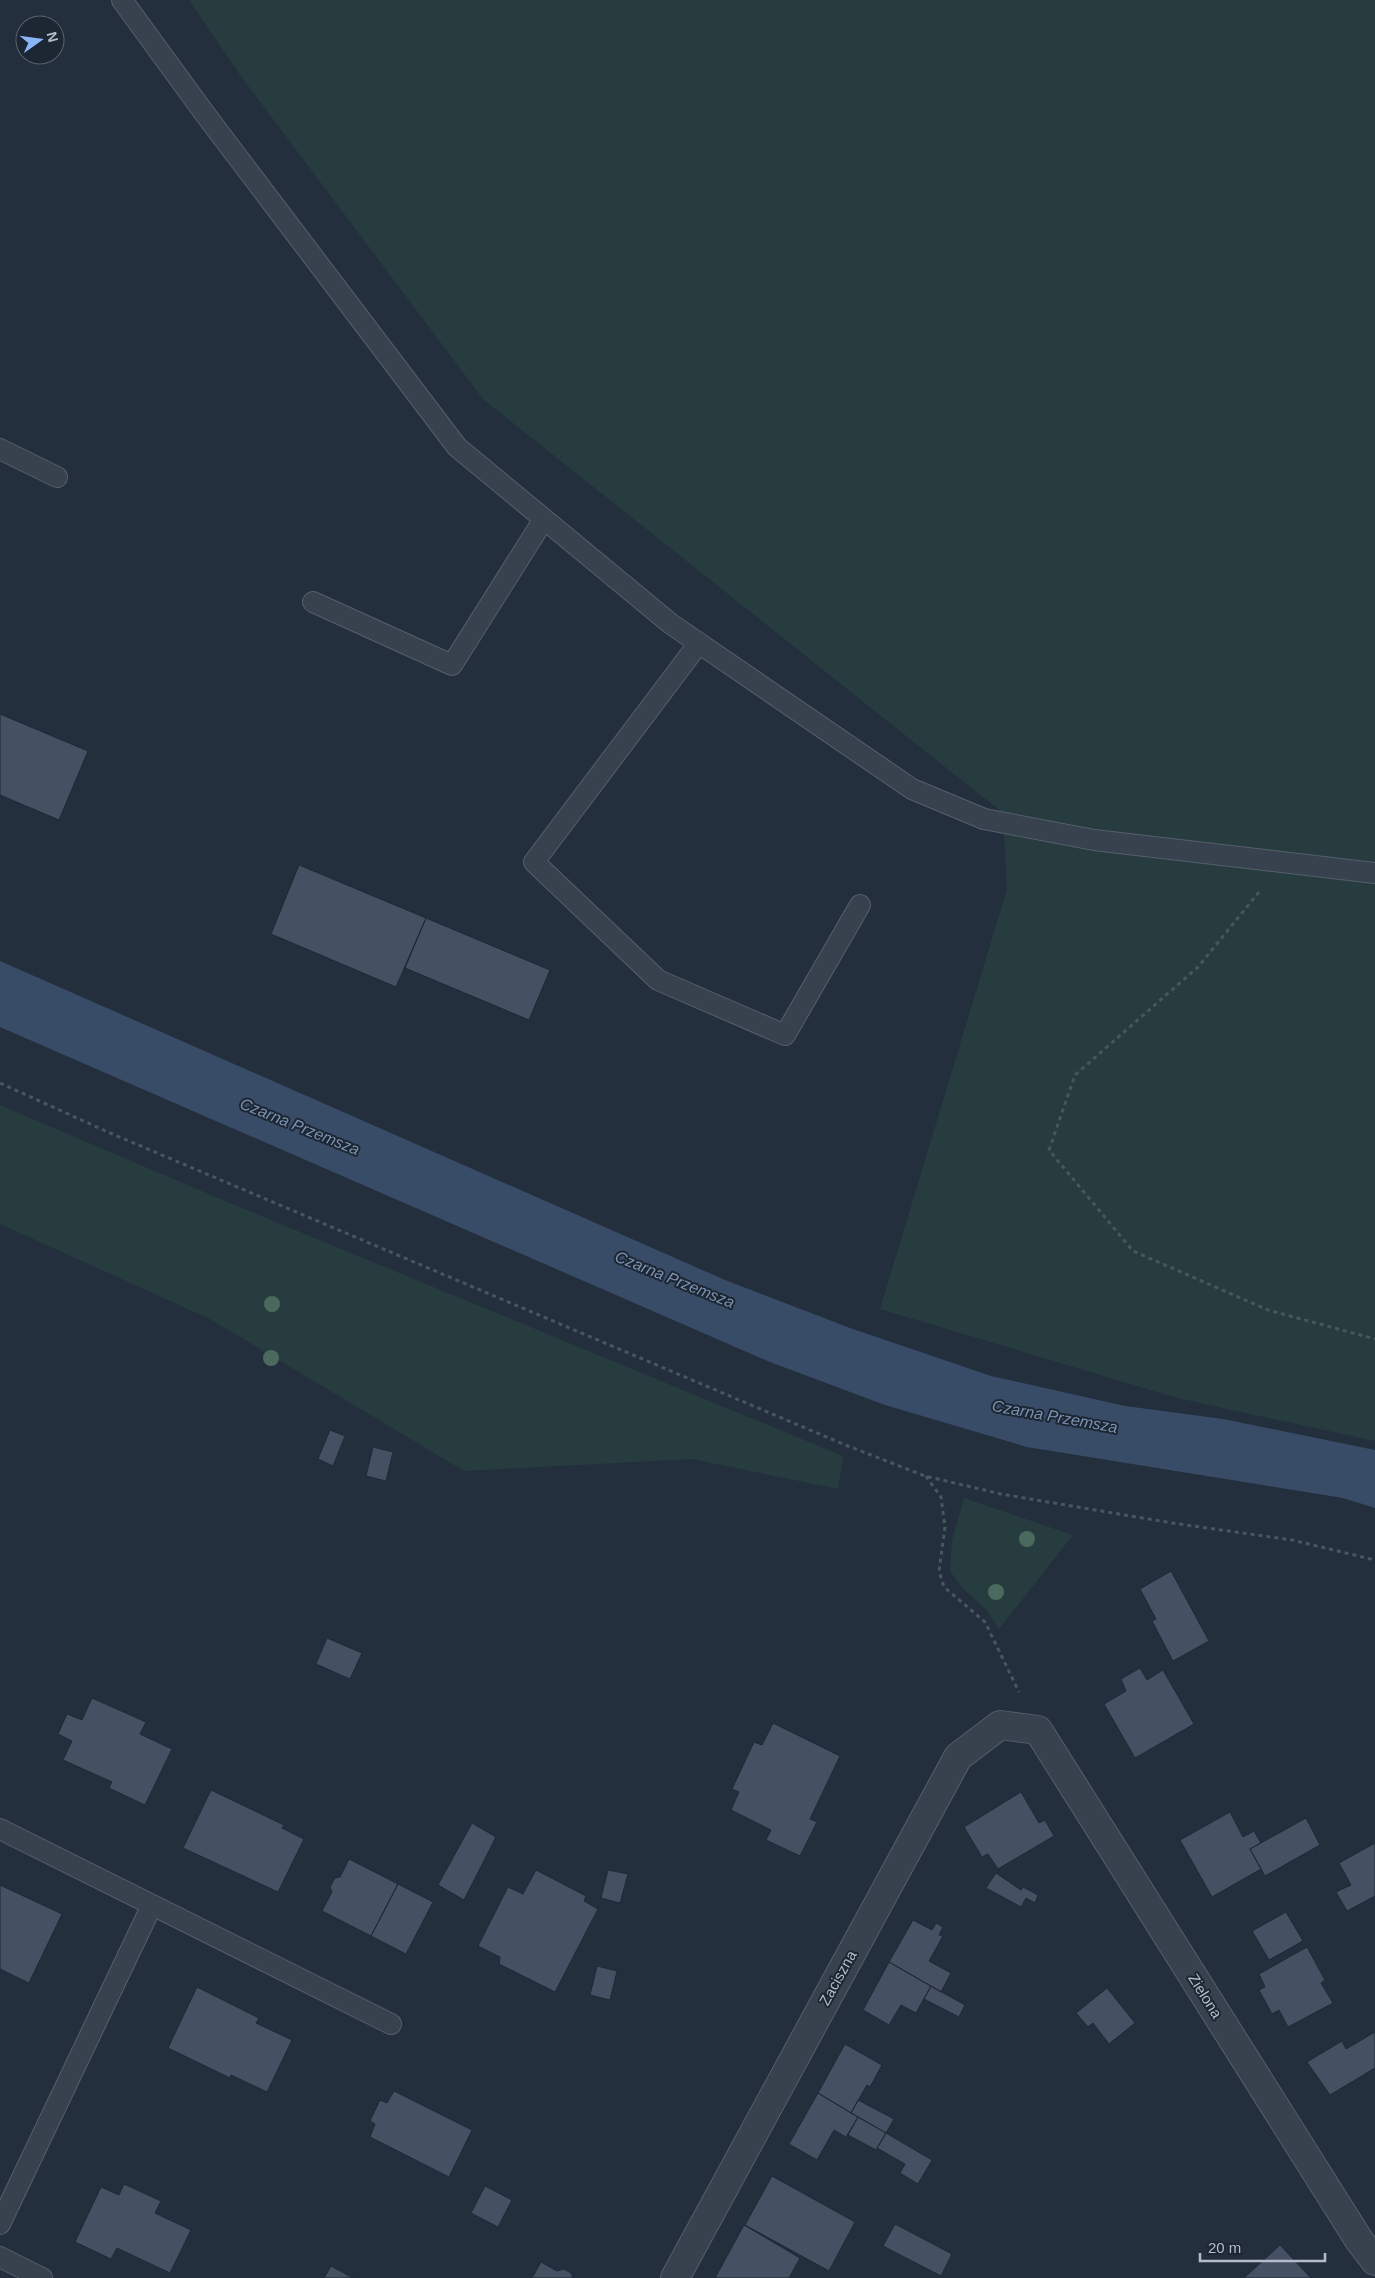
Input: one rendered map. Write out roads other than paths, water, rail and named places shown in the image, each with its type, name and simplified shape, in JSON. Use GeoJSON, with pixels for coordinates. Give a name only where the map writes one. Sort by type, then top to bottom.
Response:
{"type":"FeatureCollection","features":[{"type":"Feature","properties":{"kind":"street","name":"Zaciszna"},"geometry":{"type":"LineString","coordinates":[[675,2278],[958,1757],[1000,1725],[1038,1730]]}},
{"type":"Feature","properties":{"kind":"street","name":"Zielona"},"geometry":{"type":"LineString","coordinates":[[1038,1730],[1353,2231],[1375,2261]]}},
{"type":"Feature","properties":{"kind":"lane"},"geometry":{"type":"LineString","coordinates":[[122,0],[204,114],[457,447],[671,624],[912,789],[984,819],[1094,840],[1375,873]]}},
{"type":"Feature","properties":{"kind":"lane"},"geometry":{"type":"LineString","coordinates":[[0,448],[57,476]]}},
{"type":"Feature","properties":{"kind":"lane"},"geometry":{"type":"LineString","coordinates":[[313,602],[452,665],[544,519]]}},
{"type":"Feature","properties":{"kind":"lane"},"geometry":{"type":"LineString","coordinates":[[699,643],[534,862],[658,980],[785,1035],[860,904]]}},
{"type":"Feature","properties":{"kind":"lane"},"geometry":{"type":"LineString","coordinates":[[0,1829],[391,2024]]}},
{"type":"Feature","properties":{"kind":"lane"},"geometry":{"type":"LineString","coordinates":[[0,2224],[152,1905]]}},
{"type":"Feature","properties":{"kind":"lane"},"geometry":{"type":"LineString","coordinates":[[0,2257],[42,2278]]}},
{"type":"Feature","properties":{"kind":"water","name":"Czarna Przemsza"},"geometry":{"type":"Polygon","coordinates":[[[0,961],[725,1280],[850,1328],[991,1376],[1125,1406],[1223,1419],[1375,1450],[1375,1508],[1343,1498],[1027,1447],[885,1405],[770,1362],[0,1027],[0,961]]]}}]}
